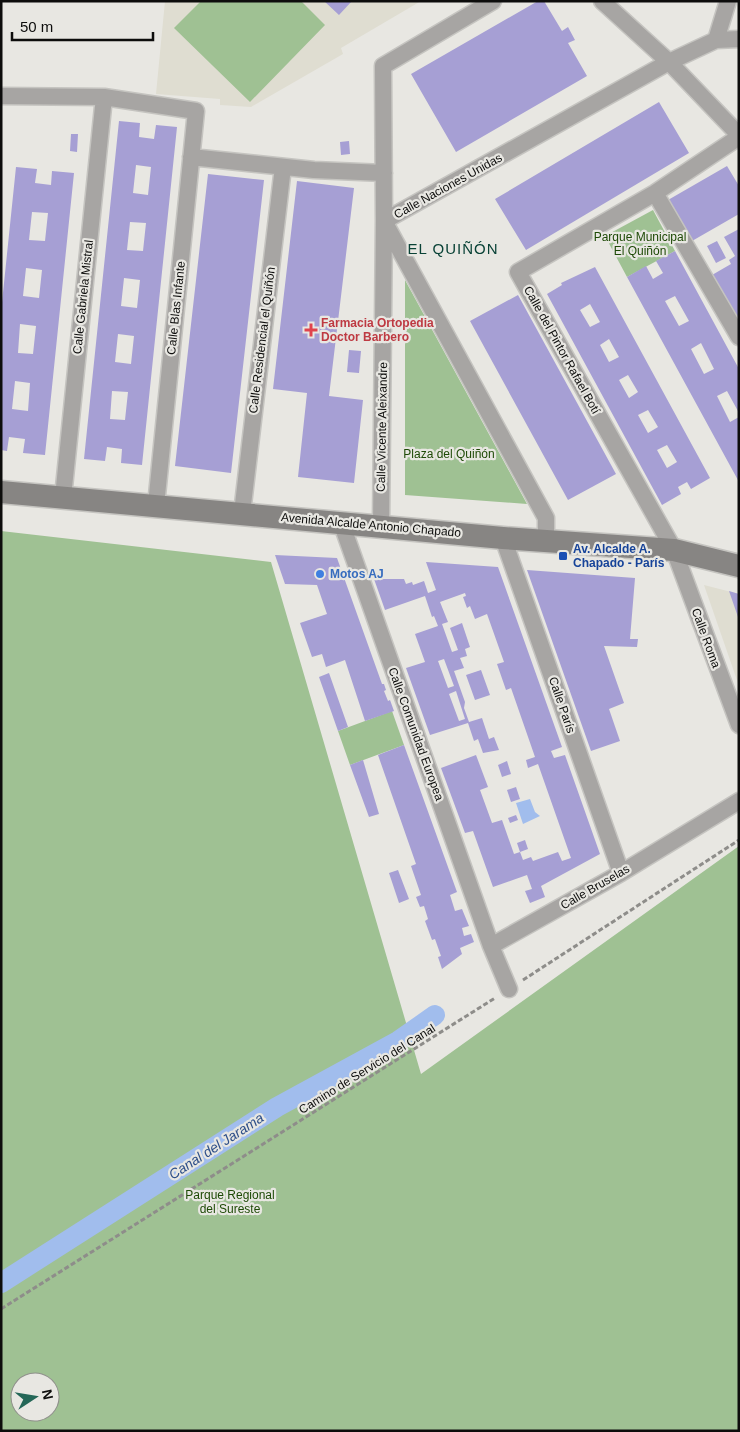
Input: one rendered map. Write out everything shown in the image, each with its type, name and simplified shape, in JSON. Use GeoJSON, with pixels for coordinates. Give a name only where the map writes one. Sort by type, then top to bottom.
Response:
{"type":"FeatureCollection","features":[{"type":"Feature","properties":{"kind":"main road","name":"Avenida Alcalde Antonio Chapado"},"geometry":{"type":"LineString","coordinates":[[1,492],[503,538],[674,550],[739,566]]}},
{"type":"Feature","properties":{"kind":"street","name":"Calle Vicente Aleixandre"},"geometry":{"type":"LineString","coordinates":[[381,526],[384,222],[383,66],[493,1]]}},
{"type":"Feature","properties":{"kind":"street"},"geometry":{"type":"LineString","coordinates":[[602,1],[669,62],[739,136]]}},
{"type":"Feature","properties":{"kind":"street"},"geometry":{"type":"LineString","coordinates":[[728,1],[716,40],[739,39]]}},
{"type":"Feature","properties":{"kind":"street","name":"Calle Naciones Unidas"},"geometry":{"type":"LineString","coordinates":[[546,540],[546,518],[384,222],[669,62],[716,40]]}},
{"type":"Feature","properties":{"kind":"street"},"geometry":{"type":"LineString","coordinates":[[1,96],[104,97]]}},
{"type":"Feature","properties":{"kind":"street","name":"Calle Blas Infante"},"geometry":{"type":"LineString","coordinates":[[104,97],[196,111],[156,505]]}},
{"type":"Feature","properties":{"kind":"street","name":"Calle Gabriela Mistral"},"geometry":{"type":"LineString","coordinates":[[63,497],[104,97]]}},
{"type":"Feature","properties":{"kind":"street","name":"Calle del Pintor Rafael Botí"},"geometry":{"type":"LineString","coordinates":[[674,550],[518,272],[655,192],[739,136]]}},
{"type":"Feature","properties":{"kind":"street"},"geometry":{"type":"LineString","coordinates":[[191,157],[283,167],[384,174]]}},
{"type":"Feature","properties":{"kind":"street","name":"Calle Residencial el Quiñón"},"geometry":{"type":"LineString","coordinates":[[242,513],[283,167]]}},
{"type":"Feature","properties":{"kind":"street"},"geometry":{"type":"LineString","coordinates":[[655,192],[739,337]]}},
{"type":"Feature","properties":{"kind":"street","name":"Calle Comunidad Europea"},"geometry":{"type":"LineString","coordinates":[[340,522],[491,946]]}},
{"type":"Feature","properties":{"kind":"street","name":"Calle París"},"geometry":{"type":"LineString","coordinates":[[503,538],[620,873]]}},
{"type":"Feature","properties":{"kind":"street","name":"Calle Roma"},"geometry":{"type":"LineString","coordinates":[[674,550],[739,726]]}},
{"type":"Feature","properties":{"kind":"street","name":"Calle Bruselas"},"geometry":{"type":"LineString","coordinates":[[491,946],[620,873],[739,801]]}},
{"type":"Feature","properties":{"kind":"street"},"geometry":{"type":"LineString","coordinates":[[491,946],[509,990]]}},
{"type":"Feature","properties":{"kind":"path","name":"Camino de Servicio del Canal"},"geometry":{"type":"LineString","coordinates":[[1,1308],[509,990],[739,840]]}},
{"type":"Feature","properties":{"kind":"shaded area"},"geometry":{"type":"Polygon","coordinates":[[[165,1],[421,1],[341,48],[343,54],[251,107],[220,105],[220,99],[156,94],[165,1]]]}},
{"type":"Feature","properties":{"kind":"shaded area"},"geometry":{"type":"Polygon","coordinates":[[[704,585],[739,594],[739,686],[704,585]]]}},
{"type":"Feature","properties":{"kind":"green space"},"geometry":{"type":"Polygon","coordinates":[[[201,1],[301,1],[325,25],[250,102],[174,28],[201,1]]]}},
{"type":"Feature","properties":{"kind":"green space","name":"Parque Municipal El Quiñón"},"geometry":{"type":"Polygon","coordinates":[[[653,210],[675,251],[627,277],[605,236],[653,210]]]}},
{"type":"Feature","properties":{"kind":"green space","name":"Plaza del Quiñón"},"geometry":{"type":"Polygon","coordinates":[[[405,280],[527,504],[405,495],[405,280]]]}},
{"type":"Feature","properties":{"kind":"green space","name":"Parque Regional del Sureste"},"geometry":{"type":"Polygon","coordinates":[[[1,531],[271,562],[421,1074],[739,846],[739,1431],[1,1431],[1,531]]]}},
{"type":"Feature","properties":{"kind":"green space"},"geometry":{"type":"Polygon","coordinates":[[[392,711],[404,745],[350,765],[338,731],[392,711]]]}},
{"type":"Feature","properties":{"kind":"water"},"geometry":{"type":"Polygon","coordinates":[[[530,799],[535,812],[540,816],[523,824],[516,803],[530,799]]]}},
{"type":"Feature","properties":{"kind":"building"},"geometry":{"type":"Polygon","coordinates":[[[324,1],[352,1],[339,15],[324,1]]]}},
{"type":"Feature","properties":{"kind":"building"},"geometry":{"type":"Polygon","coordinates":[[[538,1],[544,1],[562,31],[568,27],[575,40],[568,43],[587,76],[456,152],[411,74],[538,1]]]}},
{"type":"Feature","properties":{"kind":"building"},"geometry":{"type":"Polygon","coordinates":[[[659,102],[689,153],[526,250],[495,199],[659,102]]]}},
{"type":"Feature","properties":{"kind":"building"},"geometry":{"type":"Polygon","coordinates":[[[119,121],[140,123],[139,137],[154,139],[156,125],[177,127],[142,465],[121,463],[122,449],[107,447],[105,461],[84,459],[119,121]],[[136,165],[133,193],[148,195],[151,167],[136,165]],[[130,222],[127,250],[143,251],[146,223],[130,222]],[[124,278],[121,306],[137,308],[140,280],[124,278]],[[118,334],[115,362],[131,364],[134,336],[118,334]],[[112,391],[110,419],[125,420],[128,392],[112,391]]]}},
{"type":"Feature","properties":{"kind":"building"},"geometry":{"type":"Polygon","coordinates":[[[71,134],[78,134],[77,152],[70,151],[71,134]]]}},
{"type":"Feature","properties":{"kind":"building"},"geometry":{"type":"Polygon","coordinates":[[[349,141],[350,154],[341,155],[340,142],[349,141]]]}},
{"type":"Feature","properties":{"kind":"building"},"geometry":{"type":"Polygon","coordinates":[[[727,166],[739,186],[739,214],[692,241],[668,200],[727,166]]]}},
{"type":"Feature","properties":{"kind":"building"},"geometry":{"type":"Polygon","coordinates":[[[16,167],[37,169],[35,183],[51,185],[52,171],[74,173],[45,455],[23,453],[25,439],[9,437],[7,451],[1,450],[1,312],[16,167]],[[32,212],[29,240],[45,241],[48,213],[32,212]],[[26,268],[23,296],[39,298],[42,270],[26,268]],[[20,324],[18,353],[33,354],[36,326],[20,324]],[[15,381],[12,409],[28,411],[30,383],[15,381]]]}},
{"type":"Feature","properties":{"kind":"building"},"geometry":{"type":"Polygon","coordinates":[[[208,174],[264,180],[231,473],[175,466],[208,174]]]}},
{"type":"Feature","properties":{"kind":"building"},"geometry":{"type":"Polygon","coordinates":[[[297,181],[354,188],[329,396],[363,400],[354,483],[298,477],[307,393],[273,389],[297,181]]]}},
{"type":"Feature","properties":{"kind":"building"},"geometry":{"type":"Polygon","coordinates":[[[739,229],[739,323],[712,275],[731,264],[729,260],[735,256],[724,237],[739,229]]]}},
{"type":"Feature","properties":{"kind":"building"},"geometry":{"type":"Polygon","coordinates":[[[717,241],[726,258],[716,263],[707,246],[717,241]]]}},
{"type":"Feature","properties":{"kind":"building"},"geometry":{"type":"Polygon","coordinates":[[[675,251],[739,369],[739,413],[727,391],[717,396],[730,422],[739,417],[739,482],[627,277],[646,266],[653,279],[663,273],[656,261],[675,251]],[[675,296],[665,301],[679,326],[689,321],[675,296]],[[701,343],[691,349],[704,374],[714,369],[701,343]]]}},
{"type":"Feature","properties":{"kind":"building"},"geometry":{"type":"Polygon","coordinates":[[[595,267],[710,478],[691,489],[687,482],[678,487],[681,494],[662,505],[547,294],[562,285],[561,283],[595,267]],[[590,304],[580,310],[590,327],[600,322],[590,304]],[[609,339],[600,345],[609,362],[619,357],[609,339]],[[628,375],[619,380],[629,398],[638,392],[628,375]],[[648,410],[638,415],[648,433],[658,427],[648,410]],[[667,445],[657,450],[667,468],[677,462],[667,445]]]}},
{"type":"Feature","properties":{"kind":"building"},"geometry":{"type":"Polygon","coordinates":[[[518,295],[616,474],[568,500],[470,321],[518,295]]]}},
{"type":"Feature","properties":{"kind":"building"},"geometry":{"type":"Polygon","coordinates":[[[349,350],[361,351],[359,373],[347,372],[349,350]]]}},
{"type":"Feature","properties":{"kind":"building"},"geometry":{"type":"Polygon","coordinates":[[[275,555],[337,558],[382,684],[384,684],[386,690],[384,691],[394,711],[365,721],[345,660],[326,667],[322,654],[312,657],[300,623],[327,614],[317,585],[285,584],[275,555]]]}},
{"type":"Feature","properties":{"kind":"building"},"geometry":{"type":"Polygon","coordinates":[[[426,562],[498,567],[562,747],[551,751],[554,758],[565,755],[600,854],[541,886],[545,897],[530,903],[525,891],[532,889],[527,875],[493,887],[473,831],[465,833],[441,768],[476,755],[488,787],[480,790],[492,823],[502,820],[514,854],[520,852],[523,860],[531,857],[533,861],[558,852],[562,861],[571,858],[538,764],[528,768],[526,760],[535,757],[511,688],[506,690],[497,664],[504,662],[487,614],[475,619],[470,606],[467,608],[463,597],[466,596],[465,593],[440,602],[448,622],[442,624],[452,652],[458,650],[450,628],[462,623],[470,647],[465,649],[467,656],[460,658],[464,668],[454,671],[465,702],[464,708],[469,722],[482,718],[489,739],[494,737],[499,750],[483,753],[478,739],[474,741],[468,723],[430,735],[406,668],[425,662],[415,634],[438,626],[434,616],[432,617],[425,596],[385,610],[374,579],[404,579],[406,584],[412,582],[413,585],[424,581],[428,593],[436,590],[426,562]],[[444,659],[438,661],[448,688],[454,686],[444,659]],[[456,691],[449,694],[459,721],[465,719],[456,691]]]}},
{"type":"Feature","properties":{"kind":"building"},"geometry":{"type":"Polygon","coordinates":[[[527,570],[635,578],[630,639],[638,639],[637,647],[604,646],[624,703],[609,709],[620,741],[591,751],[527,570]]]}},
{"type":"Feature","properties":{"kind":"building"},"geometry":{"type":"Polygon","coordinates":[[[729,591],[739,594],[739,617],[738,617],[729,591]]]}},
{"type":"Feature","properties":{"kind":"building"},"geometry":{"type":"Polygon","coordinates":[[[481,670],[490,695],[475,700],[466,675],[481,670]]]}},
{"type":"Feature","properties":{"kind":"building"},"geometry":{"type":"Polygon","coordinates":[[[329,673],[348,727],[338,731],[319,677],[329,673]]]}},
{"type":"Feature","properties":{"kind":"building"},"geometry":{"type":"Polygon","coordinates":[[[404,745],[457,892],[450,895],[455,911],[462,909],[469,926],[462,928],[464,936],[471,934],[474,942],[460,948],[462,954],[442,969],[438,957],[441,956],[435,939],[432,940],[425,921],[428,919],[424,906],[420,907],[416,897],[421,895],[411,866],[416,864],[378,755],[404,745]]]}},
{"type":"Feature","properties":{"kind":"building"},"geometry":{"type":"Polygon","coordinates":[[[363,760],[379,814],[369,817],[350,765],[363,760]]]}},
{"type":"Feature","properties":{"kind":"building"},"geometry":{"type":"Polygon","coordinates":[[[507,761],[511,774],[502,777],[498,765],[507,761]]]}},
{"type":"Feature","properties":{"kind":"building"},"geometry":{"type":"Polygon","coordinates":[[[516,787],[520,799],[511,802],[507,790],[516,787]]]}},
{"type":"Feature","properties":{"kind":"building"},"geometry":{"type":"Polygon","coordinates":[[[516,815],[518,820],[510,823],[508,818],[516,815]]]}},
{"type":"Feature","properties":{"kind":"building"},"geometry":{"type":"Polygon","coordinates":[[[525,840],[528,849],[520,852],[517,843],[525,840]]]}},
{"type":"Feature","properties":{"kind":"building"},"geometry":{"type":"Polygon","coordinates":[[[398,870],[409,899],[399,903],[389,873],[398,870]]]}},
{"type":"Feature","properties":{"kind":"waterway","name":"Canal del Jarama"},"geometry":{"type":"LineString","coordinates":[[1,1283],[277,1107],[398,1041],[435,1015]]}},
{"type":"Feature","properties":{"kind":"place","name":"Farmacia Ortopedia Doctor Barbero"},"geometry":{"type":"Point","coordinates":[311,330]}},
{"type":"Feature","properties":{"kind":"place","name":"Av. Alcalde A. Chapado - París"},"geometry":{"type":"Point","coordinates":[563,556]}},
{"type":"Feature","properties":{"kind":"place","name":"Motos AJ"},"geometry":{"type":"Point","coordinates":[320,574]}},
{"type":"Feature","properties":{"kind":"district","name":"EL QUIÑÓN"},"geometry":{"type":"Point","coordinates":[453,248]}}]}
